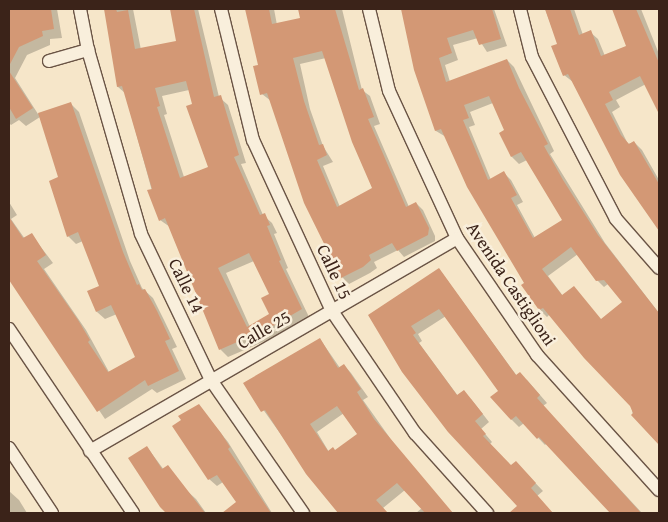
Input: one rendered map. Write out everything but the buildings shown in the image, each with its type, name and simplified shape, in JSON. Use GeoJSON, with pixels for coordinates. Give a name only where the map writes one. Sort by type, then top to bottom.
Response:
{"type":"FeatureCollection","features":[{"type":"Feature","properties":{"kind":"street","name":"Calle 14"},"geometry":{"type":"LineString","coordinates":[[80,9],[88,50],[141,234],[211,380],[303,513]]}},
{"type":"Feature","properties":{"kind":"street","name":"Calle 15"},"geometry":{"type":"LineString","coordinates":[[221,9],[253,140],[332,311],[415,434],[487,513]]}},
{"type":"Feature","properties":{"kind":"street","name":"Avenida Castiglioni"},"geometry":{"type":"LineString","coordinates":[[369,9],[389,91],[457,238],[537,355],[659,490]]}},
{"type":"Feature","properties":{"kind":"street"},"geometry":{"type":"LineString","coordinates":[[520,9],[532,57],[616,219],[659,268]]}},
{"type":"Feature","properties":{"kind":"street"},"geometry":{"type":"LineString","coordinates":[[49,61],[88,50]]}},
{"type":"Feature","properties":{"kind":"street","name":"Calle 25"},"geometry":{"type":"LineString","coordinates":[[90,451],[457,238]]}},
{"type":"Feature","properties":{"kind":"street"},"geometry":{"type":"LineString","coordinates":[[9,329],[133,513]]}},
{"type":"Feature","properties":{"kind":"street"},"geometry":{"type":"LineString","coordinates":[[9,448],[12,461],[52,513]]}}]}
